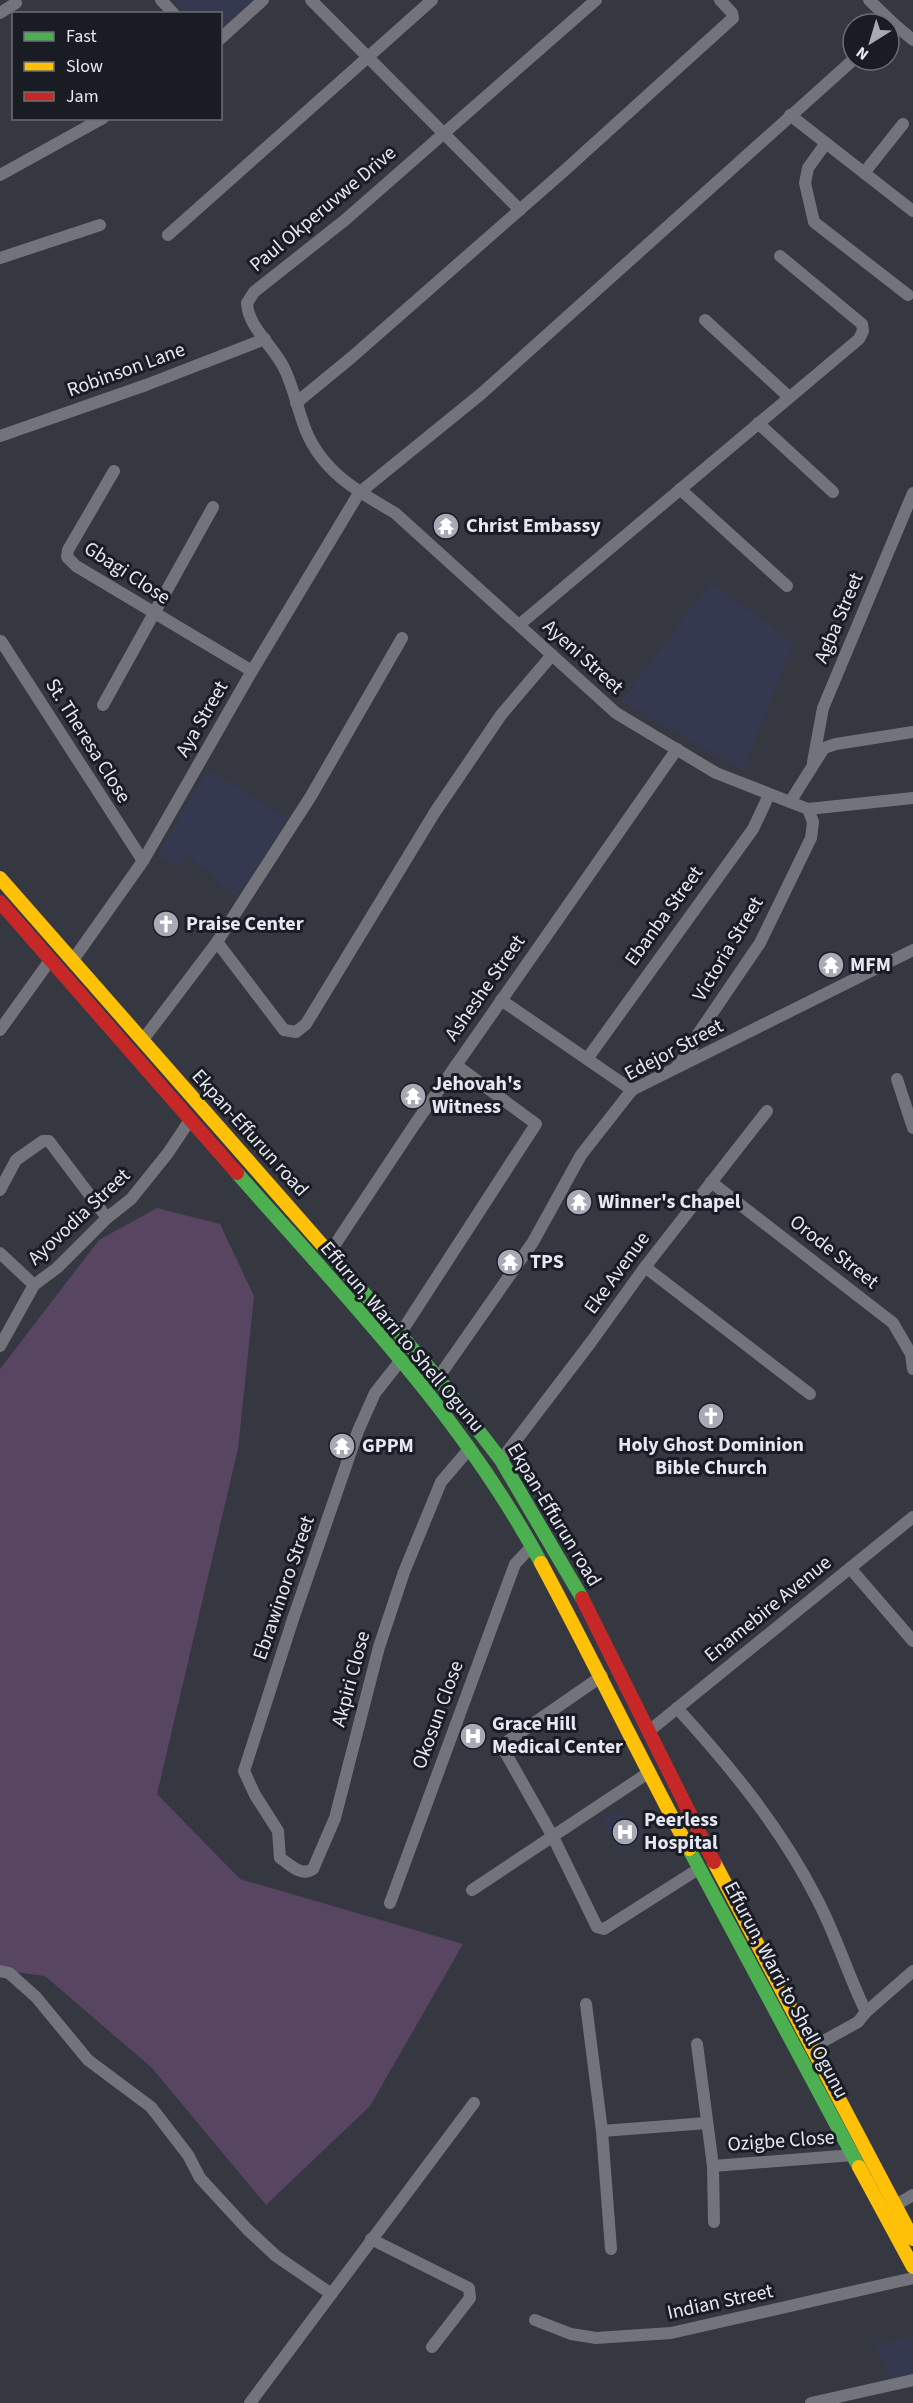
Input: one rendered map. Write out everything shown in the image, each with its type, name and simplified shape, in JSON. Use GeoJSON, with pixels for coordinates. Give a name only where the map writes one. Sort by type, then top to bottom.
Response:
{"type":"FeatureCollection","features":[{"type":"Feature","properties":{"kind":"main road","name":"Ekpan-Effurun road"},"geometry":{"type":"LineString","coordinates":[[0,878],[330,1252],[438,1378],[501,1460],[580,1595],[811,2048],[913,2239]]}},
{"type":"Feature","properties":{"kind":"main road","name":"Effurun, Warri to Shell Ogunu"},"geometry":{"type":"LineString","coordinates":[[0,902],[401,1360],[470,1448],[532,1546],[602,1676],[648,1773],[913,2267]]}},
{"type":"Feature","properties":{"kind":"street"},"geometry":{"type":"LineString","coordinates":[[161,0],[172,12]]}},
{"type":"Feature","properties":{"kind":"street"},"geometry":{"type":"LineString","coordinates":[[222,37],[263,0]]}},
{"type":"Feature","properties":{"kind":"street"},"geometry":{"type":"LineString","coordinates":[[311,0],[520,210]]}},
{"type":"Feature","properties":{"kind":"street"},"geometry":{"type":"LineString","coordinates":[[168,235],[432,0]]}},
{"type":"Feature","properties":{"kind":"street","name":"Paul Okperuvwe Drive"},"geometry":{"type":"LineString","coordinates":[[359,493],[333,474],[318,456],[285,369],[247,309],[247,303],[254,292],[301,257],[597,0]]}},
{"type":"Feature","properties":{"kind":"street"},"geometry":{"type":"LineString","coordinates":[[296,403],[520,210],[733,18],[732,12],[720,0]]}},
{"type":"Feature","properties":{"kind":"street"},"geometry":{"type":"LineString","coordinates":[[869,0],[879,12]]}},
{"type":"Feature","properties":{"kind":"street"},"geometry":{"type":"LineString","coordinates":[[0,13],[16,3]]}},
{"type":"Feature","properties":{"kind":"street","name":"Aya Street"},"geometry":{"type":"LineString","coordinates":[[73,960],[143,861],[252,671],[359,493],[481,394],[841,71]]}},
{"type":"Feature","properties":{"kind":"street"},"geometry":{"type":"LineString","coordinates":[[790,116],[913,211]]}},
{"type":"Feature","properties":{"kind":"street"},"geometry":{"type":"LineString","coordinates":[[0,175],[99,120]]}},
{"type":"Feature","properties":{"kind":"street"},"geometry":{"type":"LineString","coordinates":[[864,173],[903,124]]}},
{"type":"Feature","properties":{"kind":"street"},"geometry":{"type":"LineString","coordinates":[[826,143],[808,168],[805,183],[814,222],[908,296]]}},
{"type":"Feature","properties":{"kind":"street"},"geometry":{"type":"LineString","coordinates":[[0,258],[100,225]]}},
{"type":"Feature","properties":{"kind":"street"},"geometry":{"type":"LineString","coordinates":[[519,625],[859,339],[863,331],[862,324],[780,256]]}},
{"type":"Feature","properties":{"kind":"street"},"geometry":{"type":"LineString","coordinates":[[705,320],[789,397]]}},
{"type":"Feature","properties":{"kind":"street","name":"Robinson Lane"},"geometry":{"type":"LineString","coordinates":[[0,436],[146,385],[265,339]]}},
{"type":"Feature","properties":{"kind":"street"},"geometry":{"type":"LineString","coordinates":[[758,423],[833,492]]}},
{"type":"Feature","properties":{"kind":"street","name":"Gbagi Close"},"geometry":{"type":"LineString","coordinates":[[114,471],[68,550],[67,557],[76,566],[153,614],[252,671]]}},
{"type":"Feature","properties":{"kind":"street"},"geometry":{"type":"LineString","coordinates":[[680,489],[787,586]]}},
{"type":"Feature","properties":{"kind":"street","name":"Ayeni Street"},"geometry":{"type":"LineString","coordinates":[[359,493],[394,513],[616,713],[716,772],[808,809]]}},
{"type":"Feature","properties":{"kind":"street","name":"Agba Street"},"geometry":{"type":"LineString","coordinates":[[813,762],[823,708],[913,493]]}},
{"type":"Feature","properties":{"kind":"street"},"geometry":{"type":"LineString","coordinates":[[104,705],[213,507]]}},
{"type":"Feature","properties":{"kind":"street"},"geometry":{"type":"LineString","coordinates":[[142,1041],[217,942],[311,796],[402,638]]}},
{"type":"Feature","properties":{"kind":"street","name":"St. Theresa Close"},"geometry":{"type":"LineString","coordinates":[[1,640],[143,861]]}},
{"type":"Feature","properties":{"kind":"street"},"geometry":{"type":"LineString","coordinates":[[217,942],[284,1030],[296,1032],[306,1024],[435,812],[501,715],[552,655]]}},
{"type":"Feature","properties":{"kind":"street"},"geometry":{"type":"LineString","coordinates":[[790,802],[813,762],[824,748],[836,744],[913,732]]}},
{"type":"Feature","properties":{"kind":"street","name":"Asheshe Street"},"geometry":{"type":"LineString","coordinates":[[330,1252],[456,1065],[677,749]]}},
{"type":"Feature","properties":{"kind":"street","name":"Ebanba Street"},"geometry":{"type":"LineString","coordinates":[[587,1059],[753,828],[769,795]]}},
{"type":"Feature","properties":{"kind":"street"},"geometry":{"type":"LineString","coordinates":[[808,809],[913,798]]}},
{"type":"Feature","properties":{"kind":"street","name":"Victoria Street"},"geometry":{"type":"LineString","coordinates":[[673,1071],[692,1048],[760,943],[811,838],[813,822],[808,809]]}},
{"type":"Feature","properties":{"kind":"street","name":"Edejor Street"},"geometry":{"type":"LineString","coordinates":[[438,1378],[533,1242],[581,1155],[632,1090],[913,950]]}},
{"type":"Feature","properties":{"kind":"street"},"geometry":{"type":"LineString","coordinates":[[0,1030],[51,959]]}},
{"type":"Feature","properties":{"kind":"street"},"geometry":{"type":"LineString","coordinates":[[501,1000],[632,1090]]}},
{"type":"Feature","properties":{"kind":"street"},"geometry":{"type":"LineString","coordinates":[[400,1334],[536,1124],[456,1065]]}},
{"type":"Feature","properties":{"kind":"street"},"geometry":{"type":"LineString","coordinates":[[897,1079],[913,1128]]}},
{"type":"Feature","properties":{"kind":"street","name":"Eke Avenue"},"geometry":{"type":"LineString","coordinates":[[501,1460],[645,1267],[767,1111]]}},
{"type":"Feature","properties":{"kind":"street","name":"Ayovodia Street"},"geometry":{"type":"LineString","coordinates":[[0,1346],[34,1285],[57,1268],[107,1218],[131,1199],[168,1153],[190,1119]]}},
{"type":"Feature","properties":{"kind":"street"},"geometry":{"type":"LineString","coordinates":[[0,1190],[16,1160],[43,1141],[49,1141],[107,1218]]}},
{"type":"Feature","properties":{"kind":"street","name":"Orode Street"},"geometry":{"type":"LineString","coordinates":[[711,1182],[886,1317],[912,1353],[913,1369]]}},
{"type":"Feature","properties":{"kind":"street"},"geometry":{"type":"LineString","coordinates":[[0,1253],[34,1285]]}},
{"type":"Feature","properties":{"kind":"street"},"geometry":{"type":"LineString","coordinates":[[645,1267],[810,1394]]}},
{"type":"Feature","properties":{"kind":"street","name":"Ebrawinoro Street"},"geometry":{"type":"LineString","coordinates":[[278,1831],[255,1795],[244,1771],[292,1620],[358,1431],[375,1394],[401,1360]]}},
{"type":"Feature","properties":{"kind":"street","name":"Akpiri Close"},"geometry":{"type":"LineString","coordinates":[[278,1831],[280,1858],[301,1872],[314,1869],[335,1818],[379,1647],[404,1572],[441,1482],[470,1448]]}},
{"type":"Feature","properties":{"kind":"street","name":"Enamebire Avenue"},"geometry":{"type":"LineString","coordinates":[[649,1731],[913,1517]]}},
{"type":"Feature","properties":{"kind":"street","name":"Okosun Close"},"geometry":{"type":"LineString","coordinates":[[390,1903],[515,1564],[532,1546]]}},
{"type":"Feature","properties":{"kind":"street"},"geometry":{"type":"LineString","coordinates":[[850,1568],[913,1641]]}},
{"type":"Feature","properties":{"kind":"street"},"geometry":{"type":"LineString","coordinates":[[602,1676],[508,1741],[505,1752],[553,1837],[597,1927],[604,1929],[700,1868]]}},
{"type":"Feature","properties":{"kind":"street"},"geometry":{"type":"LineString","coordinates":[[677,1708],[746,1787],[790,1852],[817,1899],[866,2012]]}},
{"type":"Feature","properties":{"kind":"street"},"geometry":{"type":"LineString","coordinates":[[472,1890],[648,1773]]}},
{"type":"Feature","properties":{"kind":"street"},"geometry":{"type":"LineString","coordinates":[[0,1971],[9,1973],[36,1997],[88,2060],[151,2108],[182,2146],[200,2178],[247,2229],[276,2256],[330,2293]]}},
{"type":"Feature","properties":{"kind":"street"},"geometry":{"type":"LineString","coordinates":[[811,2048],[858,2022],[866,2012],[913,1971]]}},
{"type":"Feature","properties":{"kind":"street"},"geometry":{"type":"LineString","coordinates":[[586,2004],[602,2131],[611,2249]]}},
{"type":"Feature","properties":{"kind":"street","name":"Ozigbe Close"},"geometry":{"type":"LineString","coordinates":[[697,2044],[712,2166],[714,2222]]}},
{"type":"Feature","properties":{"kind":"street"},"geometry":{"type":"LineString","coordinates":[[250,2403],[474,2103]]}},
{"type":"Feature","properties":{"kind":"street","name":"Ozigbe Close"},"geometry":{"type":"LineString","coordinates":[[602,2131],[707,2123]]}},
{"type":"Feature","properties":{"kind":"street","name":"Ozigbe Close"},"geometry":{"type":"LineString","coordinates":[[712,2166],[853,2155]]}},
{"type":"Feature","properties":{"kind":"street"},"geometry":{"type":"LineString","coordinates":[[894,2206],[913,2195]]}},
{"type":"Feature","properties":{"kind":"street"},"geometry":{"type":"LineString","coordinates":[[371,2239],[469,2288],[470,2298],[432,2347]]}},
{"type":"Feature","properties":{"kind":"street","name":"Indian Street"},"geometry":{"type":"LineString","coordinates":[[535,2320],[571,2334],[596,2338],[661,2334],[868,2290],[913,2278]]}},
{"type":"Feature","properties":{"kind":"street"},"geometry":{"type":"LineString","coordinates":[[811,2403],[913,2380]]}},
{"type":"Feature","properties":{"kind":"shaded area"},"geometry":{"type":"Polygon","coordinates":[[[173,0],[256,0],[222,29],[222,12],[183,12],[173,0]]]}},
{"type":"Feature","properties":{"kind":"shaded area"},"geometry":{"type":"Polygon","coordinates":[[[711,583],[793,642],[743,771],[621,701],[711,583]]]}},
{"type":"Feature","properties":{"kind":"shaded area"},"geometry":{"type":"Polygon","coordinates":[[[208,769],[287,818],[257,871],[234,896],[189,855],[177,867],[158,854],[208,769]]]}},
{"type":"Feature","properties":{"kind":"shaded area"},"geometry":{"type":"Polygon","coordinates":[[[157,1208],[220,1224],[254,1296],[238,1449],[157,1794],[240,1879],[463,1944],[370,2106],[266,2205],[152,2068],[45,1976],[0,1970],[0,1369],[99,1240],[157,1208]]]}},
{"type":"Feature","properties":{"kind":"shaded area","name":"Peerless Hospital"},"geometry":{"type":"Polygon","coordinates":[[[620,1809],[630,1826],[635,1824],[644,1838],[620,1852],[602,1820],[620,1809]]]}},
{"type":"Feature","properties":{"kind":"shaded area"},"geometry":{"type":"Polygon","coordinates":[[[913,2335],[913,2378],[894,2383],[874,2346],[913,2335]]]}},
{"type":"Feature","properties":{"kind":"traffic: fast"},"geometry":{"type":"LineString","coordinates":[[237,1173],[361,1312],[439,1408],[510,1509],[541,1563]]}},
{"type":"Feature","properties":{"kind":"traffic: fast"},"geometry":{"type":"LineString","coordinates":[[323,1246],[438,1378],[501,1460],[582,1598]]}},
{"type":"Feature","properties":{"kind":"traffic: fast"},"geometry":{"type":"LineString","coordinates":[[689,1849],[859,2167]]}},
{"type":"Feature","properties":{"kind":"traffic: slow"},"geometry":{"type":"LineString","coordinates":[[0,878],[323,1246]]}},
{"type":"Feature","properties":{"kind":"traffic: slow"},"geometry":{"type":"LineString","coordinates":[[541,1563],[689,1849]]}},
{"type":"Feature","properties":{"kind":"traffic: slow"},"geometry":{"type":"LineString","coordinates":[[714,1862],[913,2239]]}},
{"type":"Feature","properties":{"kind":"traffic: slow"},"geometry":{"type":"LineString","coordinates":[[859,2167],[913,2267]]}},
{"type":"Feature","properties":{"kind":"traffic: jam"},"geometry":{"type":"LineString","coordinates":[[0,902],[237,1173]]}},
{"type":"Feature","properties":{"kind":"traffic: jam"},"geometry":{"type":"LineString","coordinates":[[582,1598],[714,1862]]}},
{"type":"Feature","properties":{"kind":"place","name":"Christ Embassy"},"geometry":{"type":"Point","coordinates":[446,526]}},
{"type":"Feature","properties":{"kind":"place","name":"Praise Center"},"geometry":{"type":"Point","coordinates":[166,924]}},
{"type":"Feature","properties":{"kind":"place","name":"MFM"},"geometry":{"type":"Point","coordinates":[831,965]}},
{"type":"Feature","properties":{"kind":"place","name":"Jehovah's Witness"},"geometry":{"type":"Point","coordinates":[413,1096]}},
{"type":"Feature","properties":{"kind":"place","name":"Winner's Chapel"},"geometry":{"type":"Point","coordinates":[579,1202]}},
{"type":"Feature","properties":{"kind":"place","name":"TPS"},"geometry":{"type":"Point","coordinates":[510,1262]}},
{"type":"Feature","properties":{"kind":"place","name":"Holy Ghost Dominion Bible Church"},"geometry":{"type":"Point","coordinates":[711,1416]}},
{"type":"Feature","properties":{"kind":"place","name":"GPPM"},"geometry":{"type":"Point","coordinates":[342,1446]}},
{"type":"Feature","properties":{"kind":"place","name":"Grace Hill Medical Center"},"geometry":{"type":"Point","coordinates":[473,1736]}},
{"type":"Feature","properties":{"kind":"place","name":"Peerless Hospital"},"geometry":{"type":"Point","coordinates":[625,1832]}}]}
